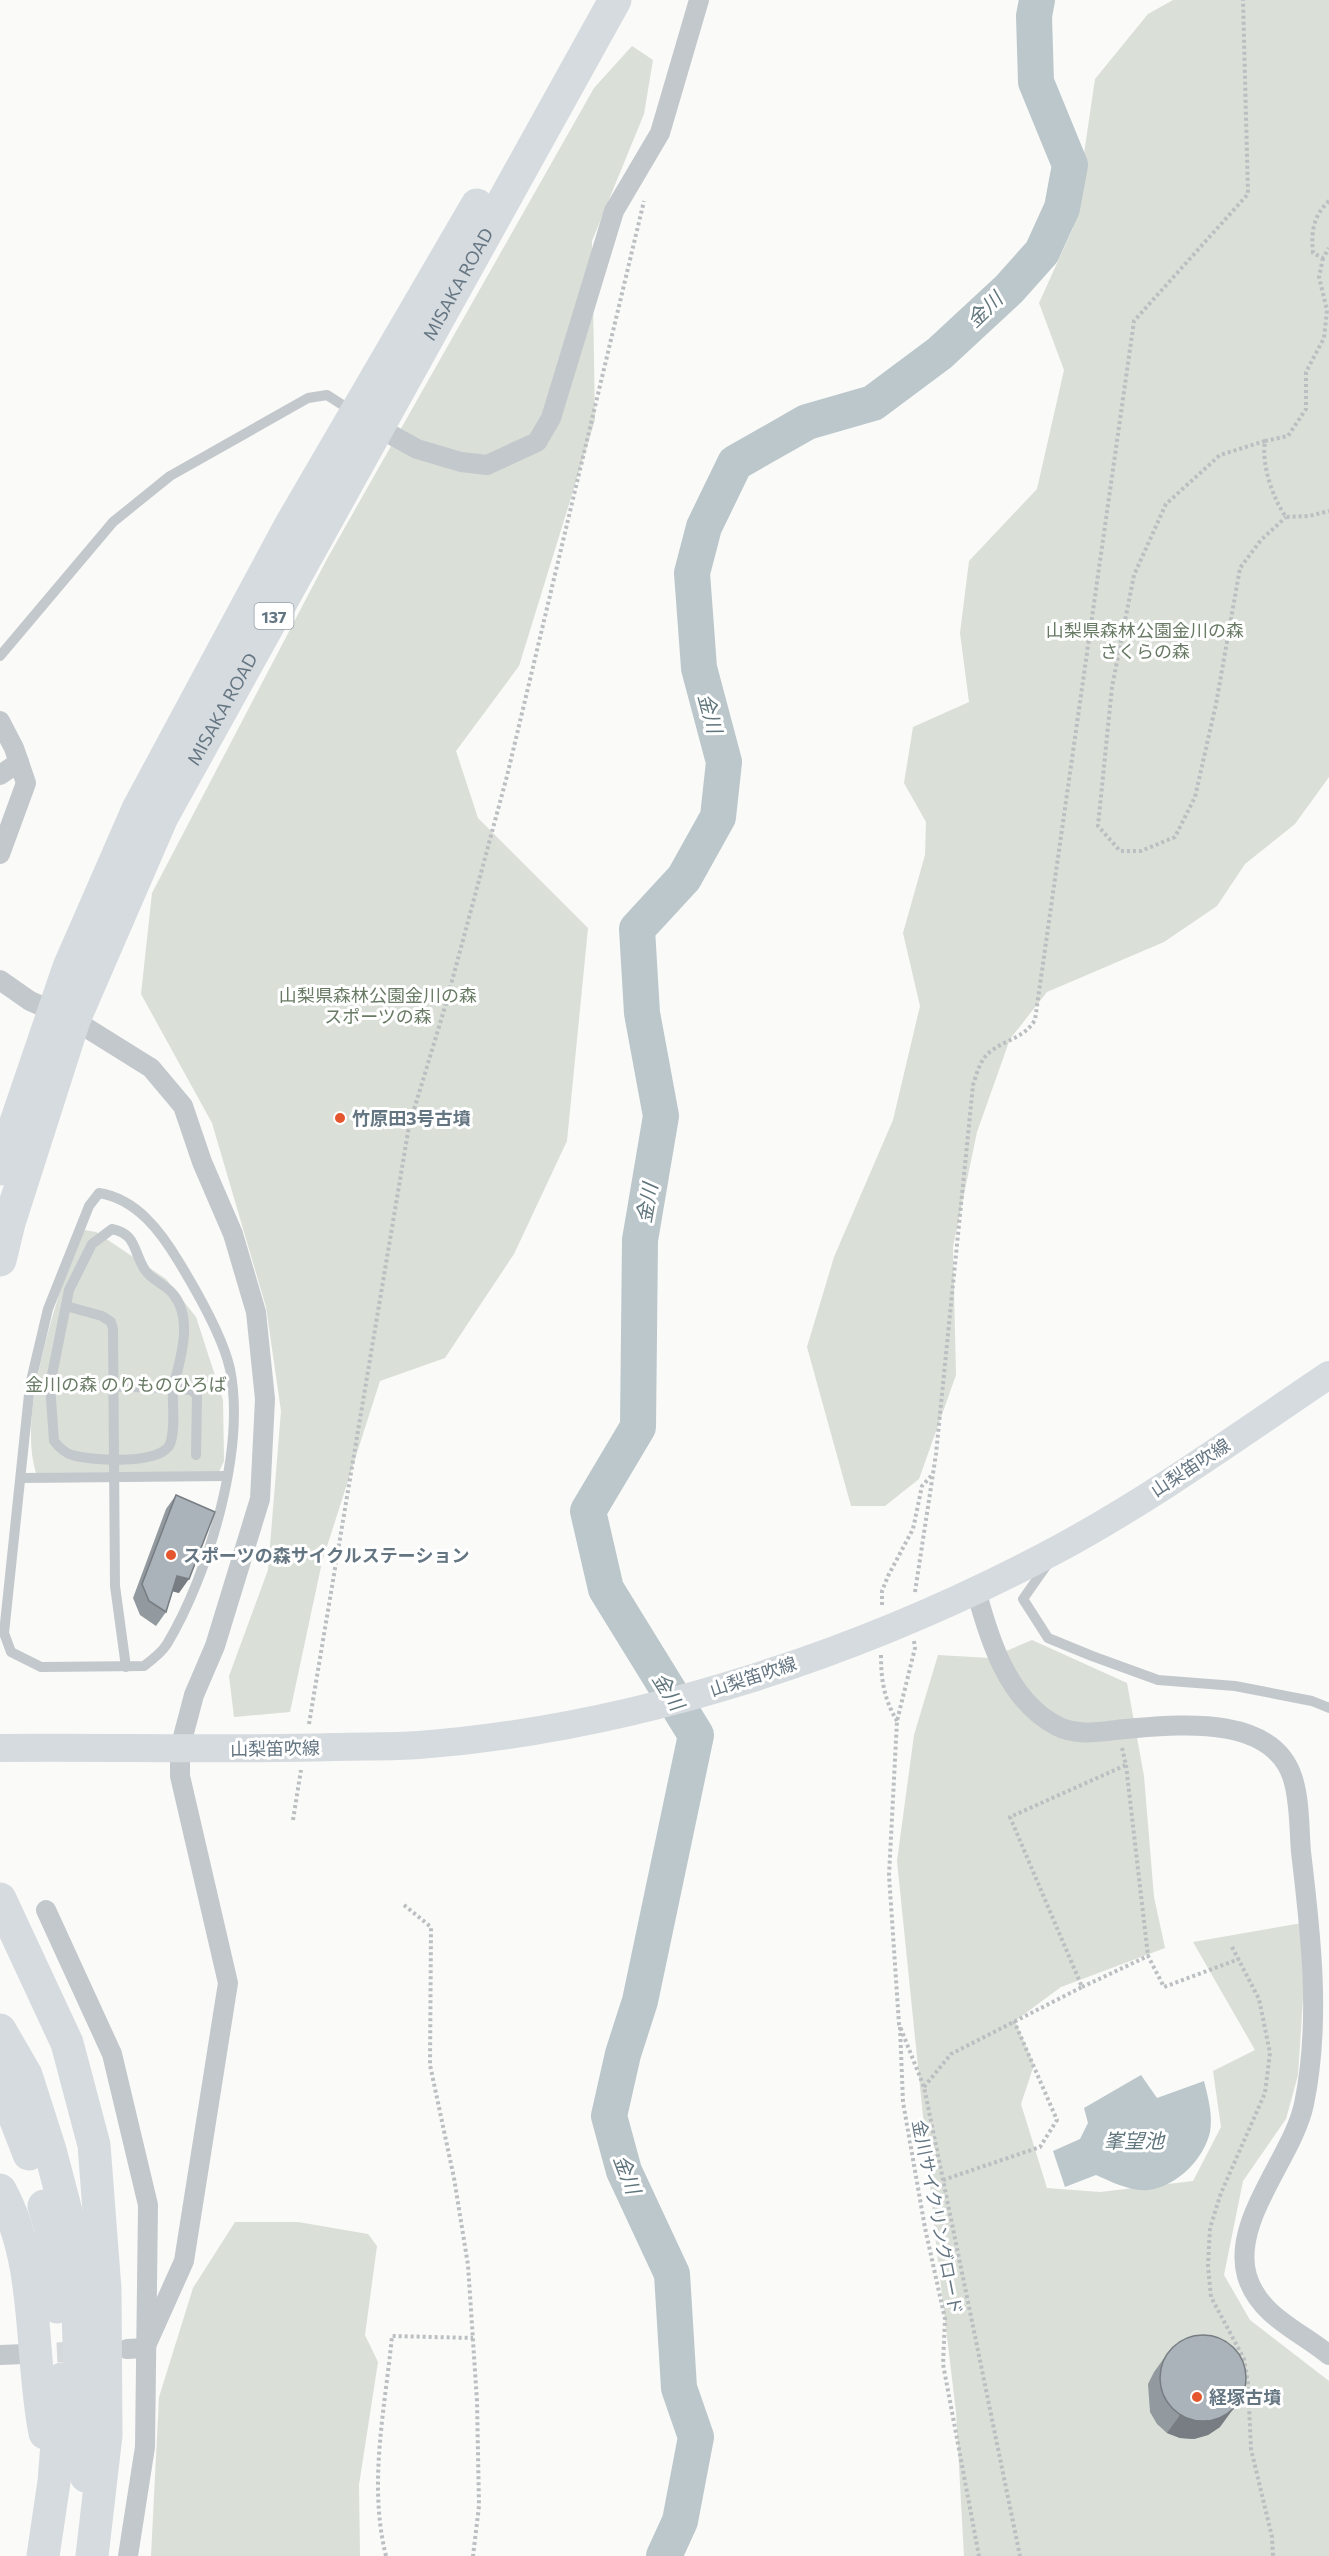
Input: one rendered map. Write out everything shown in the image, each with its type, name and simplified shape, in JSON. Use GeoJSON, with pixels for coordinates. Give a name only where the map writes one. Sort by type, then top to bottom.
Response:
{"type":"FeatureCollection","features":[{"type":"Feature","properties":{"kind":"highway","name":"MISAKA ROAD"},"geometry":{"type":"LineString","coordinates":[[367,421],[591,0]]}},
{"type":"Feature","properties":{"kind":"highway","name":"MISAKA ROAD"},"geometry":{"type":"LineString","coordinates":[[0,1169],[63,1016],[138,809],[290,526],[367,421],[615,0]]}},
{"type":"Feature","properties":{"kind":"highway","name":"MISAKA ROAD"},"geometry":{"type":"LineString","coordinates":[[0,1260],[63,1016]]}},
{"type":"Feature","properties":{"kind":"highway"},"geometry":{"type":"LineString","coordinates":[[0,1899],[67,2043],[94,2145],[105,2289],[106,2435],[93,2555]]}},
{"type":"Feature","properties":{"kind":"highway"},"geometry":{"type":"LineString","coordinates":[[0,2030],[26,2074],[50,2150],[76,2250],[81,2404],[93,2555]]}},
{"type":"Feature","properties":{"kind":"highway"},"geometry":{"type":"LineString","coordinates":[[0,2079],[26,2141],[51,2228],[62,2381],[54,2482],[43,2556]]}},
{"type":"Feature","properties":{"kind":"highway"},"geometry":{"type":"LineString","coordinates":[[0,2190],[12,2212],[30,2283],[40,2411],[54,2482]]}},
{"type":"Feature","properties":{"kind":"main road","name":"山梨笛吹線"},"geometry":{"type":"LineString","coordinates":[[0,1748],[245,1749],[417,1745],[558,1726],[664,1703],[738,1682],[911,1619],[976,1590],[1113,1518],[1329,1375]]}},
{"type":"Feature","properties":{"kind":"street"},"geometry":{"type":"LineString","coordinates":[[367,421],[417,449],[461,462],[487,465],[537,442],[551,417],[614,211],[660,133],[699,0]]}},
{"type":"Feature","properties":{"kind":"street"},"geometry":{"type":"LineString","coordinates":[[0,721],[26,783],[0,854]]}},
{"type":"Feature","properties":{"kind":"street"},"geometry":{"type":"LineString","coordinates":[[0,775],[19,762]]}},
{"type":"Feature","properties":{"kind":"street"},"geometry":{"type":"LineString","coordinates":[[0,980],[30,1000],[63,1016],[151,1068],[183,1106],[202,1162],[233,1234],[256,1312],[265,1400],[260,1499],[215,1646],[194,1695],[180,1748],[180,1776],[228,1983],[184,2261],[136,2348]]}},
{"type":"Feature","properties":{"kind":"street"},"geometry":{"type":"LineString","coordinates":[[976,1590],[987,1632],[1008,1674],[1035,1711],[1060,1728],[1078,1733],[1228,1727],[1251,1734],[1268,1746],[1280,1757],[1292,1776],[1307,1904],[1312,2055],[1303,2108],[1255,2214],[1244,2250],[1247,2275],[1255,2296],[1273,2316],[1329,2355]]}},
{"type":"Feature","properties":{"kind":"street"},"geometry":{"type":"LineString","coordinates":[[46,1910],[112,2054],[148,2205],[136,2348],[145,2447],[128,2556]]}},
{"type":"Feature","properties":{"kind":"street"},"geometry":{"type":"LineString","coordinates":[[0,2355],[25,2354]]}},
{"type":"Feature","properties":{"kind":"lane"},"geometry":{"type":"LineString","coordinates":[[0,656],[113,522],[170,476],[308,398],[327,395],[367,421]]}},
{"type":"Feature","properties":{"kind":"lane"},"geometry":{"type":"LineString","coordinates":[[99,1193],[115,1196],[128,1203],[162,1234],[201,1298],[230,1368],[234,1413],[227,1476],[217,1525],[206,1556],[166,1646],[144,1666],[41,1666],[11,1652],[4,1633],[30,1384],[48,1309],[89,1206],[99,1193]]}},
{"type":"Feature","properties":{"kind":"lane"},"geometry":{"type":"LineString","coordinates":[[112,1229],[124,1231],[130,1237],[145,1271],[171,1292],[182,1311],[181,1357],[173,1388],[171,1443],[163,1453],[154,1458],[115,1459],[71,1455],[54,1441],[50,1385],[66,1306],[69,1290],[92,1244],[112,1229]]}},
{"type":"Feature","properties":{"kind":"lane"},"geometry":{"type":"LineString","coordinates":[[66,1306],[102,1316],[111,1322],[114,1388],[115,1586],[126,1667]]}},
{"type":"Feature","properties":{"kind":"lane"},"geometry":{"type":"LineString","coordinates":[[50,1385],[191,1390],[197,1395],[196,1455]]}},
{"type":"Feature","properties":{"kind":"lane"},"geometry":{"type":"LineString","coordinates":[[21,1478],[227,1476]]}},
{"type":"Feature","properties":{"kind":"lane"},"geometry":{"type":"LineString","coordinates":[[1059,1548],[1023,1599],[1048,1638],[1158,1680],[1235,1686],[1312,1701],[1329,1708]]}},
{"type":"Feature","properties":{"kind":"path","name":"金川サイクリングロード"},"geometry":{"type":"LineString","coordinates":[[979,2556],[943,2364],[945,2319],[925,2228],[903,2102],[889,1875],[897,1721],[915,1648],[911,1619],[933,1475],[973,1085],[982,1060],[991,1051],[1028,1030],[1035,1020],[1134,321],[1248,194],[1243,0]]}},
{"type":"Feature","properties":{"kind":"path"},"geometry":{"type":"LineString","coordinates":[[309,1726],[409,1126],[445,1007],[507,776],[646,190]]}},
{"type":"Feature","properties":{"kind":"path"},"geometry":{"type":"LineString","coordinates":[[1323,258],[1313,253],[1311,230],[1320,209],[1329,201]]}},
{"type":"Feature","properties":{"kind":"path"},"geometry":{"type":"LineString","coordinates":[[1329,248],[1323,258],[1319,277],[1327,310],[1324,338],[1306,372],[1306,409],[1288,436],[1220,455],[1166,504],[1134,576],[1112,687],[1098,825],[1120,850],[1141,851],[1175,837],[1195,797],[1216,704],[1240,568],[1261,540],[1286,518],[1329,511]]}},
{"type":"Feature","properties":{"kind":"path"},"geometry":{"type":"LineString","coordinates":[[1265,441],[1263,451],[1277,505],[1286,518]]}},
{"type":"Feature","properties":{"kind":"path"},"geometry":{"type":"LineString","coordinates":[[882,1612],[882,1591],[913,1529],[922,1486],[933,1475]]}},
{"type":"Feature","properties":{"kind":"path"},"geometry":{"type":"LineString","coordinates":[[881,1645],[883,1691],[886,1703],[897,1721]]}},
{"type":"Feature","properties":{"kind":"path"},"geometry":{"type":"LineString","coordinates":[[1118,1730],[1126,1765],[1148,1956],[1164,1987],[1239,1959]]}},
{"type":"Feature","properties":{"kind":"path"},"geometry":{"type":"LineString","coordinates":[[293,1820],[303,1761]]}},
{"type":"Feature","properties":{"kind":"path"},"geometry":{"type":"LineString","coordinates":[[1082,1987],[1010,1817],[1126,1765]]}},
{"type":"Feature","properties":{"kind":"path"},"geometry":{"type":"LineString","coordinates":[[404,1905],[431,1927],[430,2065],[454,2178],[468,2265],[479,2506],[473,2556]]}},
{"type":"Feature","properties":{"kind":"path"},"geometry":{"type":"LineString","coordinates":[[924,2087],[951,2054],[1148,1956]]}},
{"type":"Feature","properties":{"kind":"path"},"geometry":{"type":"LineString","coordinates":[[943,2180],[1040,2147],[1057,2120],[1014,2021]]}},
{"type":"Feature","properties":{"kind":"path"},"geometry":{"type":"LineString","coordinates":[[899,2024],[924,2087],[1020,2556]]}},
{"type":"Feature","properties":{"kind":"path"},"geometry":{"type":"LineString","coordinates":[[386,2556],[379,2528],[376,2489],[392,2336],[473,2338]]}},
{"type":"Feature","properties":{"kind":"green space","name":"山梨県森林公園金川の森 さくらの森"},"geometry":{"type":"Polygon","coordinates":[[[1173,0],[1329,0],[1329,777],[1295,824],[1245,864],[1217,906],[1164,942],[1047,992],[1010,1039],[977,1132],[953,1247],[956,1375],[919,1479],[885,1506],[851,1506],[807,1347],[834,1257],[893,1120],[920,1006],[903,933],[925,855],[926,822],[904,783],[913,727],[969,702],[960,633],[969,561],[1037,489],[1064,370],[1039,303],[1073,228],[1095,79],[1148,14],[1173,0]]]}},
{"type":"Feature","properties":{"kind":"green space","name":"山梨県森林公園金川の森 スポーツの森"},"geometry":{"type":"Polygon","coordinates":[[[632,46],[653,60],[644,114],[592,241],[595,420],[519,666],[456,751],[478,818],[588,928],[567,1141],[514,1254],[445,1358],[380,1381],[322,1562],[290,1712],[234,1717],[229,1676],[268,1570],[281,1411],[266,1307],[212,1123],[141,994],[152,893],[327,559],[594,88],[632,46]]]}},
{"type":"Feature","properties":{"kind":"green space","name":"金川の森 のりものひろば"},"geometry":{"type":"Polygon","coordinates":[[[79,1229],[96,1232],[166,1279],[196,1317],[223,1400],[224,1461],[219,1472],[36,1473],[31,1447],[36,1385],[52,1318],[79,1229]]]}},
{"type":"Feature","properties":{"kind":"green space"},"geometry":{"type":"Polygon","coordinates":[[[1032,1640],[1127,1683],[1144,1776],[1154,1897],[1165,1948],[1061,1987],[1015,2021],[1034,2065],[1021,2104],[1047,2188],[1100,2192],[1193,2181],[1221,2127],[1213,2071],[1255,2050],[1193,1942],[1308,1922],[1298,2075],[1286,2119],[1243,2181],[1224,2275],[1250,2320],[1329,2381],[1329,2556],[964,2556],[956,2412],[937,2253],[897,1861],[914,1735],[938,1655],[990,1658],[1032,1640]]]}},
{"type":"Feature","properties":{"kind":"green space"},"geometry":{"type":"Polygon","coordinates":[[[235,2222],[298,2222],[368,2234],[377,2246],[365,2335],[378,2362],[359,2485],[360,2556],[151,2556],[159,2397],[193,2288],[235,2222]]]}},
{"type":"Feature","properties":{"kind":"water","name":"峯望池"},"geometry":{"type":"Polygon","coordinates":[[[1141,2075],[1157,2098],[1204,2081],[1210,2106],[1211,2126],[1202,2152],[1188,2170],[1179,2177],[1170,2183],[1149,2190],[1122,2186],[1096,2175],[1065,2187],[1053,2151],[1080,2139],[1088,2123],[1084,2108],[1141,2075]]]}},
{"type":"Feature","properties":{"kind":"building","name":"スポーツの森サイクルステーション"},"geometry":{"type":"Polygon","coordinates":[[[176,1495],[215,1512],[189,1579],[177,1576],[166,1612],[149,1601],[142,1584],[176,1495]]]}},
{"type":"Feature","properties":{"kind":"building"},"geometry":{"type":"Polygon","coordinates":[[[1203,2335],[1219,2339],[1233,2348],[1242,2362],[1246,2378],[1242,2394],[1233,2408],[1219,2417],[1203,2421],[1187,2417],[1173,2408],[1164,2394],[1160,2378],[1164,2362],[1173,2348],[1187,2339],[1203,2335]]]}},
{"type":"Feature","properties":{"kind":"waterway","name":"金川"},"geometry":{"type":"LineString","coordinates":[[664,2556],[680,2521],[696,2437],[679,2388],[672,2274],[624,2171],[609,2116],[623,2054],[640,2001],[696,1735],[606,1589],[588,1511],[638,1427],[640,1240],[661,1116],[642,1013],[637,929],[684,878],[718,817],[724,762],[699,668],[692,573],[704,527],[735,463],[807,422],[873,403],[940,353],[1009,289],[1042,252],[1062,208],[1070,165],[1036,82],[1034,16],[1037,0]]}},
{"type":"Feature","properties":{"kind":"tunnel"},"geometry":{"type":"LineString","coordinates":[[27,2354],[88,2351]]}},
{"type":"Feature","properties":{"kind":"place","name":"竹原田3号古墳"},"geometry":{"type":"Point","coordinates":[340,1118]}},
{"type":"Feature","properties":{"kind":"place","name":"スポーツの森サイクルステーション"},"geometry":{"type":"Point","coordinates":[171,1555]}},
{"type":"Feature","properties":{"kind":"place","name":"経塚古墳"},"geometry":{"type":"Point","coordinates":[1197,2397]}}]}
